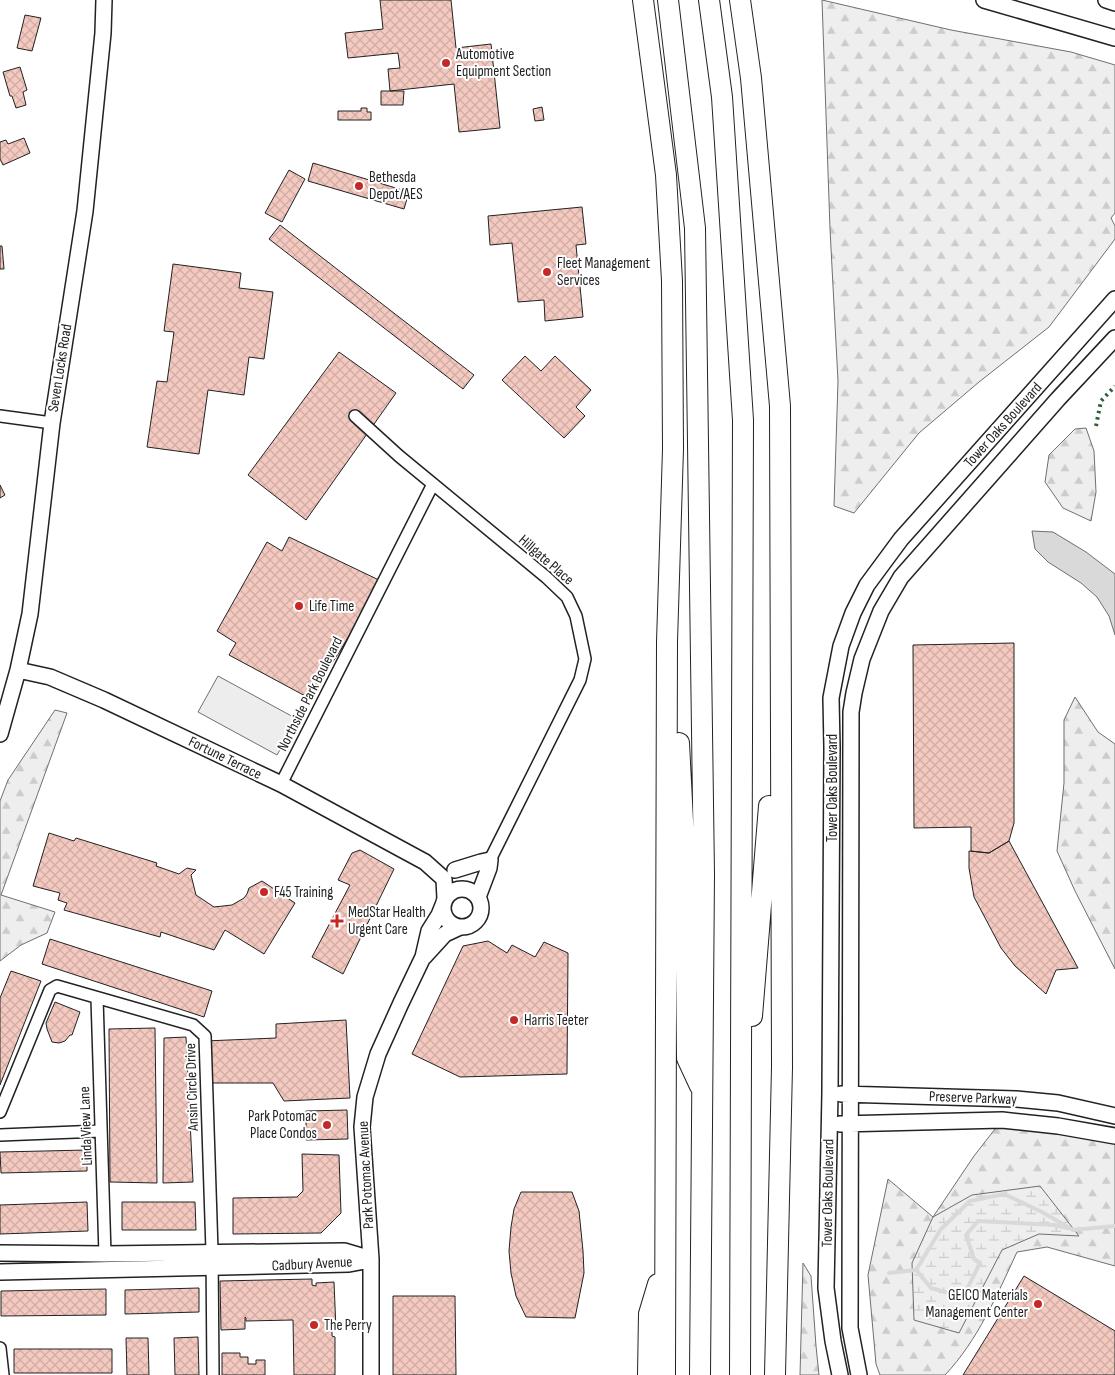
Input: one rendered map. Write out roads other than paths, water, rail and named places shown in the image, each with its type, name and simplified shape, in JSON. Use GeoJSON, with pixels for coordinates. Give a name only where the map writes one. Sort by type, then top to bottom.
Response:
{"type":"FeatureCollection","features":[{"type":"Feature","properties":{"kind":"highway"},"geometry":{"type":"LineString","coordinates":[[643,0],[666,175],[672,281],[673,449],[667,642],[665,1375]]}},
{"type":"Feature","properties":{"kind":"highway"},"geometry":{"type":"LineString","coordinates":[[668,0],[695,228],[704,874],[700,1375]]}},
{"type":"Feature","properties":{"kind":"highway"},"geometry":{"type":"LineString","coordinates":[[709,0],[722,97],[743,420],[740,1375]]}},
{"type":"Feature","properties":{"kind":"highway"},"geometry":{"type":"LineString","coordinates":[[740,0],[751,78],[780,406],[782,1067],[775,1375]]}},
{"type":"Feature","properties":{"kind":"highway"},"geometry":{"type":"LineString","coordinates":[[667,642],[679,732],[685,860],[687,1058],[703,1093]]}},
{"type":"Feature","properties":{"kind":"highway"},"geometry":{"type":"LineString","coordinates":[[740,1173],[781,667]]}},
{"type":"Feature","properties":{"kind":"highway"},"geometry":{"type":"LineString","coordinates":[[648,1375],[649,1314],[664,1263]]}},
{"type":"Feature","properties":{"kind":"street","name":"Seven Locks Road"},"geometry":{"type":"LineString","coordinates":[[0,734],[18,670],[30,614],[52,423],[84,211],[103,33],[104,0]]}},
{"type":"Feature","properties":{"kind":"street"},"geometry":{"type":"LineString","coordinates":[[984,0],[1115,38]]}},
{"type":"Feature","properties":{"kind":"street"},"geometry":{"type":"LineString","coordinates":[[1106,0],[1115,3]]}},
{"type":"Feature","properties":{"kind":"street","name":"Tower Oaks Boulevard"},"geometry":{"type":"LineString","coordinates":[[840,1375],[826,1288],[830,1093],[831,698],[841,646],[853,613],[868,585],[901,540],[1115,299]]}},
{"type":"Feature","properties":{"kind":"street","name":"Tower Oaks Boulevard"},"geometry":{"type":"LineString","coordinates":[[859,1375],[850,1328],[851,712],[862,659],[881,610],[901,577],[1052,406],[1115,338]]}},
{"type":"Feature","properties":{"kind":"street"},"geometry":{"type":"LineString","coordinates":[[0,416],[52,423]]}},
{"type":"Feature","properties":{"kind":"street","name":"Hillgate Place"},"geometry":{"type":"LineString","coordinates":[[355,416],[567,597],[576,616],[585,659],[580,680],[490,860]]}},
{"type":"Feature","properties":{"kind":"street","name":"Northside Park Boulevard"},"geometry":{"type":"LineString","coordinates":[[281,784],[434,484]]}},
{"type":"Feature","properties":{"kind":"street","name":"Fortune Terrace"},"geometry":{"type":"LineString","coordinates":[[18,670],[50,677],[86,692],[281,784],[425,862],[444,879],[444,902]]}},
{"type":"Feature","properties":{"kind":"street"},"geometry":{"type":"LineString","coordinates":[[423,957],[445,934],[472,924],[479,915],[480,904],[455,870],[490,860],[489,868],[472,893]]}},
{"type":"Feature","properties":{"kind":"street","name":"Fortune Terrace"},"geometry":{"type":"LineString","coordinates":[[425,862],[455,870]]}},
{"type":"Feature","properties":{"kind":"street"},"geometry":{"type":"LineString","coordinates":[[423,957],[429,931],[449,894],[454,890],[461,889],[472,893]]}},
{"type":"Feature","properties":{"kind":"street"},"geometry":{"type":"LineString","coordinates":[[444,902],[443,912],[446,918],[454,925],[460,927]]}},
{"type":"Feature","properties":{"kind":"street","name":"Park Potomac Avenue"},"geometry":{"type":"LineString","coordinates":[[371,1375],[371,1260],[362,1127],[365,1098],[378,1054],[423,957]]}},
{"type":"Feature","properties":{"kind":"street","name":"Ansin Circle Drive"},"geometry":{"type":"LineString","coordinates":[[0,1112],[50,990],[57,986],[193,1025],[205,1036],[212,1251],[213,1375]]}},
{"type":"Feature","properties":{"kind":"street","name":"Linda View Lane"},"geometry":{"type":"LineString","coordinates":[[97,998],[105,1254]]}},
{"type":"Feature","properties":{"kind":"street","name":"Preserve Parkway"},"geometry":{"type":"LineString","coordinates":[[830,1093],[1016,1099],[1058,1103],[1115,1116]]}},
{"type":"Feature","properties":{"kind":"street","name":"Preserve Parkway"},"geometry":{"type":"LineString","coordinates":[[829,1124],[1002,1120],[1058,1126],[1115,1136]]}},
{"type":"Feature","properties":{"kind":"street"},"geometry":{"type":"LineString","coordinates":[[0,1135],[101,1131]]}},
{"type":"Feature","properties":{"kind":"street","name":"Cadbury Avenue"},"geometry":{"type":"LineString","coordinates":[[0,1253],[105,1254],[212,1251],[344,1251],[371,1260]]}},
{"type":"Feature","properties":{"kind":"street","name":"Cadbury Avenue"},"geometry":{"type":"LineString","coordinates":[[0,1272],[349,1264],[371,1260]]}},
{"type":"Feature","properties":{"kind":"street"},"geometry":{"type":"LineString","coordinates":[[0,1348],[3,1375]]}},
{"type":"Feature","properties":{"kind":"waterway"},"geometry":{"type":"LineString","coordinates":[[889,1273],[916,1270],[941,1229],[970,1201],[1004,1194],[1042,1212],[1073,1230],[1115,1226]]}},
{"type":"Feature","properties":{"kind":"waterway"},"geometry":{"type":"LineString","coordinates":[[916,1270],[931,1288],[963,1297],[980,1263],[974,1259],[966,1235],[978,1221],[1054,1225],[1068,1228]]}},
{"type":"Feature","properties":{"kind":"place","name":"Automotive Equipment Section"},"geometry":{"type":"Point","coordinates":[446,63]}},
{"type":"Feature","properties":{"kind":"place","name":"Bethesda Depot/AES"},"geometry":{"type":"Point","coordinates":[359,186]}},
{"type":"Feature","properties":{"kind":"place","name":"Fleet Management Services"},"geometry":{"type":"Point","coordinates":[547,272]}},
{"type":"Feature","properties":{"kind":"place","name":"Life Time"},"geometry":{"type":"Point","coordinates":[299,606]}},
{"type":"Feature","properties":{"kind":"place","name":"F45 Training"},"geometry":{"type":"Point","coordinates":[264,892]}},
{"type":"Feature","properties":{"kind":"place","name":"MedStar Health Urgent Care"},"geometry":{"type":"Point","coordinates":[337,921]}},
{"type":"Feature","properties":{"kind":"place","name":"Harris Teeter"},"geometry":{"type":"Point","coordinates":[514,1020]}},
{"type":"Feature","properties":{"kind":"place","name":"Park Potomac Place Condos"},"geometry":{"type":"Point","coordinates":[327,1125]}},
{"type":"Feature","properties":{"kind":"place","name":"GEICO Materials Management Center"},"geometry":{"type":"Point","coordinates":[1038,1304]}},
{"type":"Feature","properties":{"kind":"place","name":"The Perry"},"geometry":{"type":"Point","coordinates":[314,1325]}}]}
